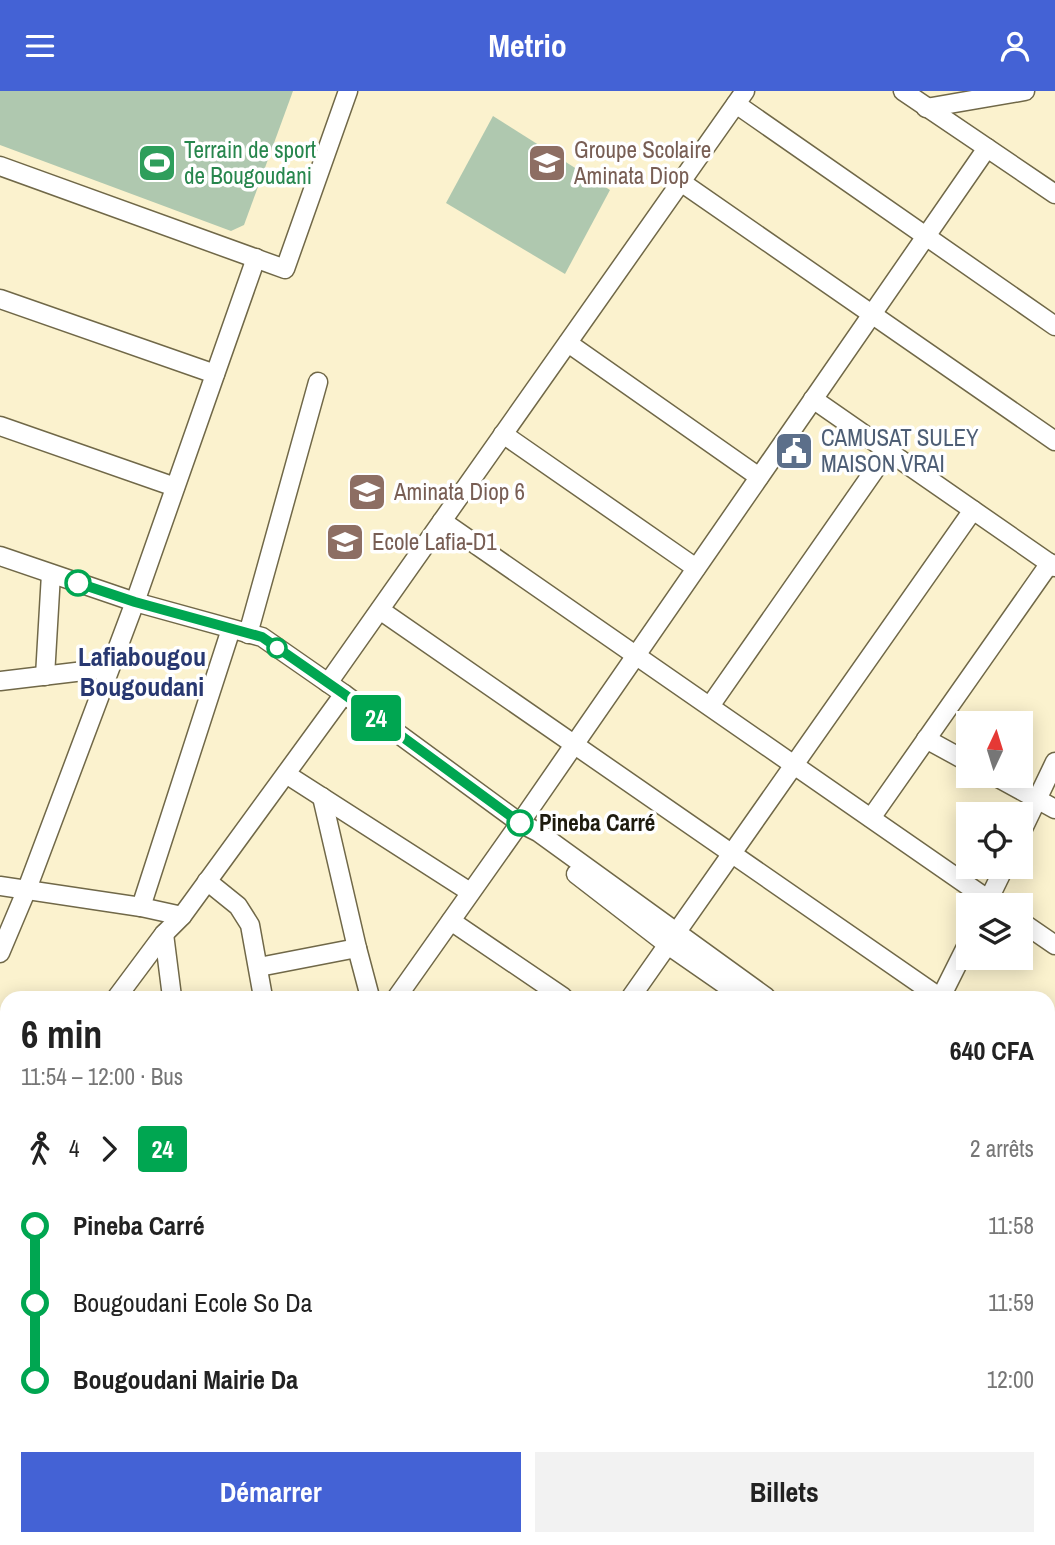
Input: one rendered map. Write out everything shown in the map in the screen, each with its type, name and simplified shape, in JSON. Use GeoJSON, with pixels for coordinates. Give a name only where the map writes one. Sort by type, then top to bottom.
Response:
{"type":"FeatureCollection","features":[{"type":"Feature","properties":{"kind":"street"},"geometry":{"type":"LineString","coordinates":[[0,166],[285,269],[348,91]]}},
{"type":"Feature","properties":{"kind":"street"},"geometry":{"type":"LineString","coordinates":[[902,91],[1055,194]]}},
{"type":"Feature","properties":{"kind":"street"},"geometry":{"type":"LineString","coordinates":[[926,108],[1025,91]]}},
{"type":"Feature","properties":{"kind":"street"},"geometry":{"type":"LineString","coordinates":[[328,683],[740,98],[926,236],[1055,326]]}},
{"type":"Feature","properties":{"kind":"street"},"geometry":{"type":"LineString","coordinates":[[401,991],[987,148]]}},
{"type":"Feature","properties":{"kind":"street"},"geometry":{"type":"LineString","coordinates":[[681,182],[1055,441]]}},
{"type":"Feature","properties":{"kind":"street"},"geometry":{"type":"LineString","coordinates":[[0,953],[27,889],[135,602],[256,258]]}},
{"type":"Feature","properties":{"kind":"street"},"geometry":{"type":"LineString","coordinates":[[0,299],[215,374]]}},
{"type":"Feature","properties":{"kind":"street"},"geometry":{"type":"LineString","coordinates":[[568,343],[759,477]]}},
{"type":"Feature","properties":{"kind":"street"},"geometry":{"type":"LineString","coordinates":[[141,907],[240,631],[318,381]]}},
{"type":"Feature","properties":{"kind":"street"},"geometry":{"type":"LineString","coordinates":[[813,399],[1052,565],[871,818]]}},
{"type":"Feature","properties":{"kind":"street"},"geometry":{"type":"LineString","coordinates":[[0,426],[176,487]]}},
{"type":"Feature","properties":{"kind":"street"},"geometry":{"type":"LineString","coordinates":[[503,434],[696,568]]}},
{"type":"Feature","properties":{"kind":"street"},"geometry":{"type":"LineString","coordinates":[[709,706],[888,451]]}},
{"type":"Feature","properties":{"kind":"street"},"geometry":{"type":"LineString","coordinates":[[635,991],[973,510]]}},
{"type":"Feature","properties":{"kind":"street"},"geometry":{"type":"LineString","coordinates":[[442,520],[977,893]]}},
{"type":"Feature","properties":{"kind":"street"},"geometry":{"type":"LineString","coordinates":[[0,556],[135,602],[262,637],[520,823],[530,839],[672,939],[756,991]]}},
{"type":"Feature","properties":{"kind":"street"},"geometry":{"type":"LineString","coordinates":[[45,676],[51,574]]}},
{"type":"Feature","properties":{"kind":"street"},"geometry":{"type":"LineString","coordinates":[[380,610],[931,991]]}},
{"type":"Feature","properties":{"kind":"street"},"geometry":{"type":"LineString","coordinates":[[0,681],[109,668]]}},
{"type":"Feature","properties":{"kind":"street"},"geometry":{"type":"LineString","coordinates":[[121,991],[164,934],[182,916],[344,694]]}},
{"type":"Feature","properties":{"kind":"street"},"geometry":{"type":"LineString","coordinates":[[926,739],[956,755]]}},
{"type":"Feature","properties":{"kind":"street"},"geometry":{"type":"LineString","coordinates":[[1033,807],[1055,762]]}},
{"type":"Feature","properties":{"kind":"street"},"geometry":{"type":"LineString","coordinates":[[286,774],[470,892]]}},
{"type":"Feature","properties":{"kind":"street"},"geometry":{"type":"LineString","coordinates":[[1017,788],[1055,809]]}},
{"type":"Feature","properties":{"kind":"street"},"geometry":{"type":"LineString","coordinates":[[322,797],[368,991]]}},
{"type":"Feature","properties":{"kind":"street"},"geometry":{"type":"LineString","coordinates":[[208,881],[238,906],[250,925],[263,991]]}},
{"type":"Feature","properties":{"kind":"street"},"geometry":{"type":"LineString","coordinates":[[0,886],[141,907],[182,916]]}},
{"type":"Feature","properties":{"kind":"street"},"geometry":{"type":"LineString","coordinates":[[451,921],[554,991]]}},
{"type":"Feature","properties":{"kind":"street"},"geometry":{"type":"LineString","coordinates":[[1033,930],[1055,945]]}},
{"type":"Feature","properties":{"kind":"street"},"geometry":{"type":"LineString","coordinates":[[164,934],[171,991]]}},
{"type":"Feature","properties":{"kind":"street"},"geometry":{"type":"LineString","coordinates":[[672,939],[736,991]]}},
{"type":"Feature","properties":{"kind":"street"},"geometry":{"type":"LineString","coordinates":[[259,967],[357,948]]}},
{"type":"Feature","properties":{"kind":"street"},"geometry":{"type":"LineString","coordinates":[[943,991],[956,966]]}},
{"type":"Feature","properties":{"kind":"green space","name":"Terrain de sport de Bougoudani"},"geometry":{"type":"Polygon","coordinates":[[[0,91],[293,91],[244,225],[231,231],[0,145],[0,91]]]}},
{"type":"Feature","properties":{"kind":"green space"},"geometry":{"type":"Polygon","coordinates":[[[493,116],[610,190],[565,274],[446,203],[493,116]]]}},
{"type":"Feature","properties":{"kind":"bus line","name":"24"},"geometry":{"type":"LineString","coordinates":[[78,583],[135,602],[262,637],[520,823]]}},
{"type":"Feature","properties":{"kind":"place","name":"Terrain de sport de Bougoudani"},"geometry":{"type":"Point","coordinates":[157,163]}},
{"type":"Feature","properties":{"kind":"place","name":"Groupe Scolaire Aminata Diop"},"geometry":{"type":"Point","coordinates":[547,163]}},
{"type":"Feature","properties":{"kind":"place","name":"CAMUSAT SULEY MAISON VRAI"},"geometry":{"type":"Point","coordinates":[794,451]}},
{"type":"Feature","properties":{"kind":"place","name":"Aminata Diop 6"},"geometry":{"type":"Point","coordinates":[367,492]}},
{"type":"Feature","properties":{"kind":"place","name":"Ecole Lafia-D1"},"geometry":{"type":"Point","coordinates":[345,542]}},
{"type":"Feature","properties":{"kind":"place","name":"Pineba Carré"},"geometry":{"type":"Point","coordinates":[520,823]}},
{"type":"Feature","properties":{"kind":"district","name":"Lafiabougou Bougoudani"},"geometry":{"type":"Point","coordinates":[142,672]}}]}
